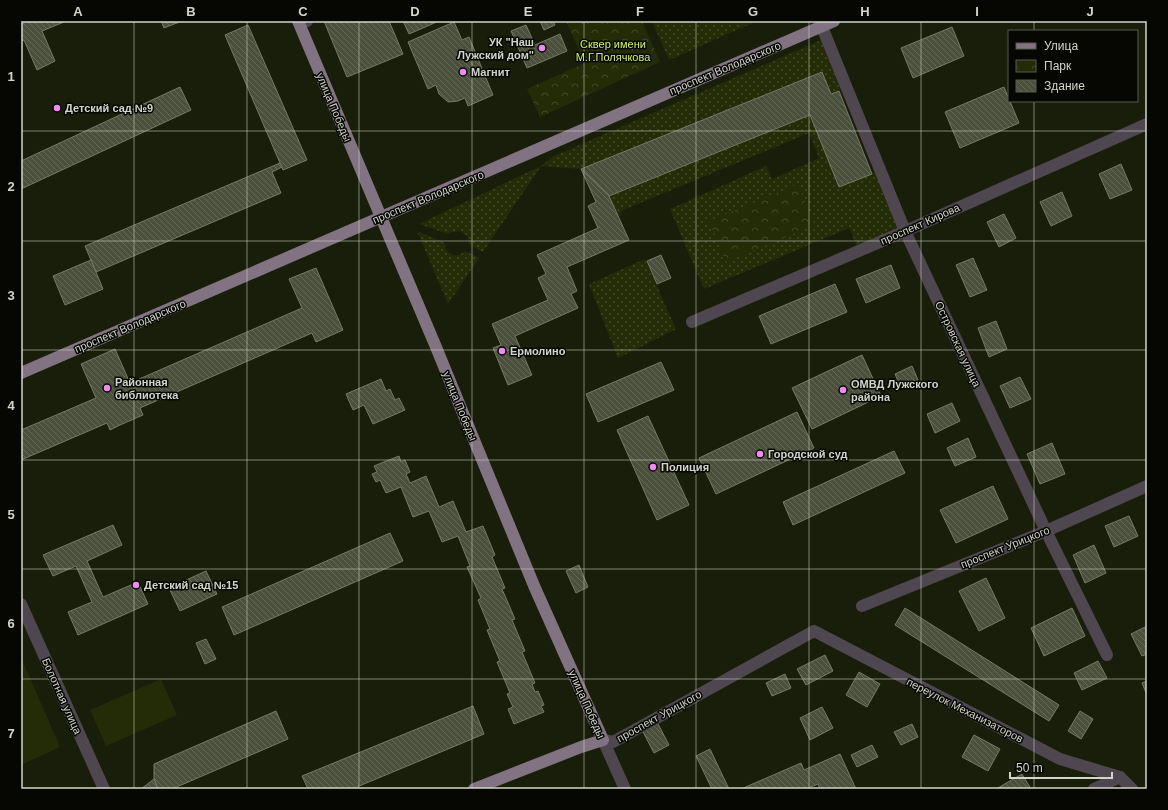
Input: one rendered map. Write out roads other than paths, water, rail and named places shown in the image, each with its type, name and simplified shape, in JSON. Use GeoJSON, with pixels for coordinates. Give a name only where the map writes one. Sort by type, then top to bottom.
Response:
{"type":"FeatureCollection","features":[{"type":"Feature","properties":{"kind":"main road","name":"проспект Володарского"},"geometry":{"type":"LineString","coordinates":[[21,373],[834,21]]}},
{"type":"Feature","properties":{"kind":"main road","name":"улица Победы"},"geometry":{"type":"LineString","coordinates":[[302,22],[381,217],[536,588],[603,740]]}},
{"type":"Feature","properties":{"kind":"main road","name":"проспект Урицкого"},"geometry":{"type":"LineString","coordinates":[[474,789],[581,747],[603,740]]}},
{"type":"Feature","properties":{"kind":"street","name":"Островская улица"},"geometry":{"type":"LineString","coordinates":[[822,27],[905,231],[1046,531],[1107,655]]}},
{"type":"Feature","properties":{"kind":"street","name":"проспект Кирова"},"geometry":{"type":"LineString","coordinates":[[692,322],[905,231],[1147,124]]}},
{"type":"Feature","properties":{"kind":"street","name":"проспект Урицкого"},"geometry":{"type":"LineString","coordinates":[[862,606],[1046,531],[1147,486]]}},
{"type":"Feature","properties":{"kind":"street","name":"Болотная улица"},"geometry":{"type":"LineString","coordinates":[[21,604],[24,621],[104,789]]}},
{"type":"Feature","properties":{"kind":"street","name":"проспект Урицкого"},"geometry":{"type":"LineString","coordinates":[[603,740],[613,742],[814,632]]}},
{"type":"Feature","properties":{"kind":"street","name":"переулок Механизаторов"},"geometry":{"type":"LineString","coordinates":[[814,632],[1060,759],[1120,777]]}},
{"type":"Feature","properties":{"kind":"street","name":"улица Победы"},"geometry":{"type":"LineString","coordinates":[[603,740],[625,789]]}},
{"type":"Feature","properties":{"kind":"street"},"geometry":{"type":"LineString","coordinates":[[1094,789],[1120,777],[1132,789]]}},
{"type":"Feature","properties":{"kind":"place","name":"УК \"Наш Лужский дом\""},"geometry":{"type":"Point","coordinates":[542,48]}},
{"type":"Feature","properties":{"kind":"place","name":"Магнит"},"geometry":{"type":"Point","coordinates":[463,72]}},
{"type":"Feature","properties":{"kind":"place","name":"Детский сад №9"},"geometry":{"type":"Point","coordinates":[57,108]}},
{"type":"Feature","properties":{"kind":"place","name":"Ермолино"},"geometry":{"type":"Point","coordinates":[502,351]}},
{"type":"Feature","properties":{"kind":"place","name":"Районная библиотека"},"geometry":{"type":"Point","coordinates":[107,388]}},
{"type":"Feature","properties":{"kind":"place","name":"ОМВД Лужского района"},"geometry":{"type":"Point","coordinates":[843,390]}},
{"type":"Feature","properties":{"kind":"place","name":"Городской суд"},"geometry":{"type":"Point","coordinates":[760,454]}},
{"type":"Feature","properties":{"kind":"place","name":"Полиция"},"geometry":{"type":"Point","coordinates":[653,467]}},
{"type":"Feature","properties":{"kind":"place","name":"Детский сад №15"},"geometry":{"type":"Point","coordinates":[136,585]}},
{"type":"Feature","properties":{"kind":"park label","name":"Сквер имени М.Г.Полячкова"},"geometry":{"type":"Point","coordinates":[613,50]}}]}
